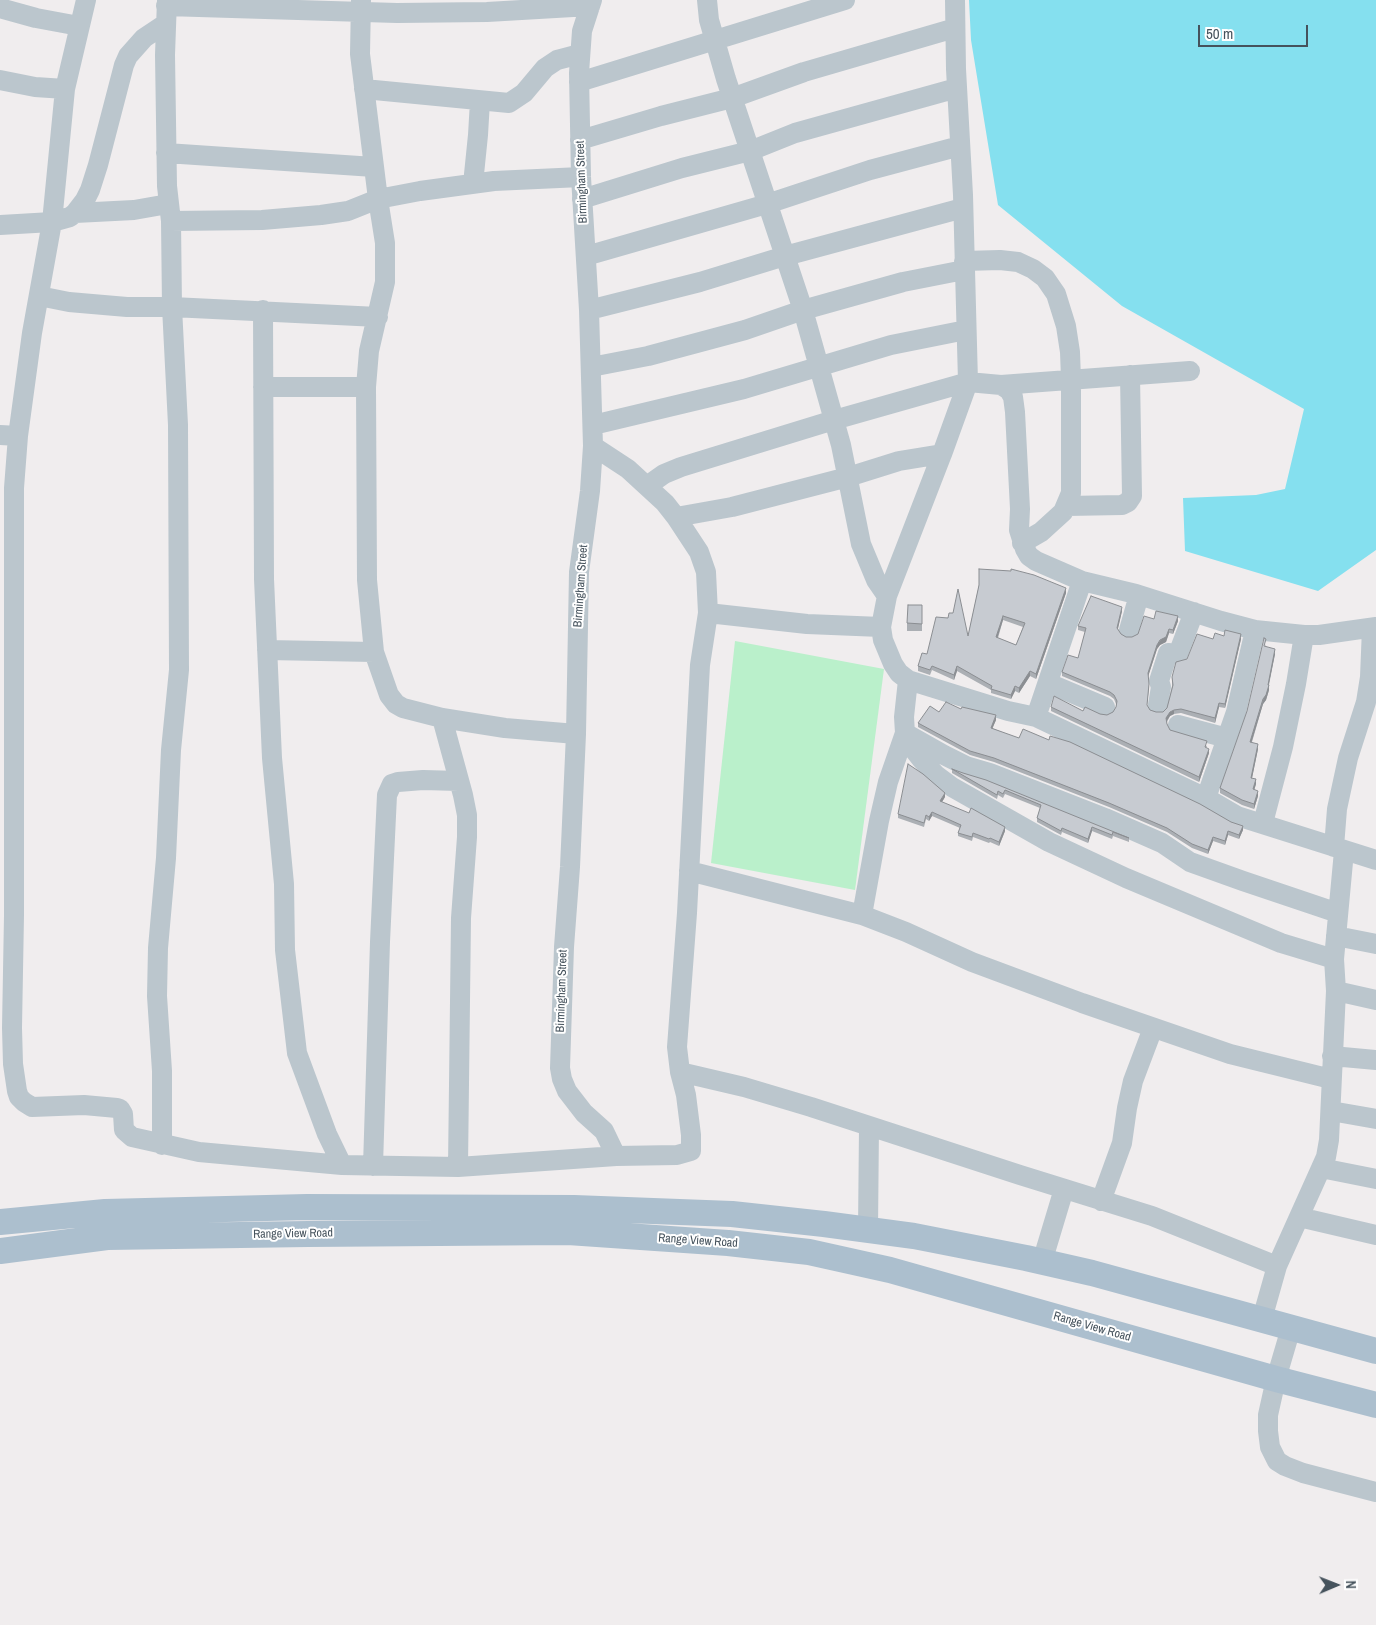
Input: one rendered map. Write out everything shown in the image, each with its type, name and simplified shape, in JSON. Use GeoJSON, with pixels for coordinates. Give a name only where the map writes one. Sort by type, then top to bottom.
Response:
{"type":"FeatureCollection","features":[{"type":"Feature","properties":{"kind":"main road","name":"Range View Road"},"geometry":{"type":"LineString","coordinates":[[0,1251],[106,1225],[307,1207],[574,1208],[732,1214],[914,1236],[1042,1262],[1092,1273],[1376,1351]]}},
{"type":"Feature","properties":{"kind":"main road","name":"Range View Road"},"geometry":{"type":"LineString","coordinates":[[0,1222],[568,1232],[728,1243],[809,1252],[890,1270],[1276,1379],[1376,1405]]}},
{"type":"Feature","properties":{"kind":"street"},"geometry":{"type":"LineString","coordinates":[[86,0],[65,89],[52,222],[39,296],[9,435],[7,487],[7,855],[14,915],[7,1068],[19,1097],[29,1106],[84,1105],[117,1108],[122,1112],[123,1128],[127,1134],[162,1145],[199,1152],[342,1165],[458,1167],[616,1156],[677,1156],[691,1151],[686,1095],[680,1072],[677,1047],[700,665],[709,597],[706,572],[699,552],[676,516],[665,503],[628,469],[593,446]]}},
{"type":"Feature","properties":{"kind":"street"},"geometry":{"type":"LineString","coordinates":[[707,0],[709,20],[732,98],[803,310],[819,366],[848,477],[862,544],[876,580],[887,596]]}},
{"type":"Feature","properties":{"kind":"street"},"geometry":{"type":"LineString","coordinates":[[579,82],[845,0]]}},
{"type":"Feature","properties":{"kind":"street"},"geometry":{"type":"LineString","coordinates":[[955,0],[968,382],[887,596],[881,627],[883,640],[893,664],[899,673],[908,680],[1008,711],[1036,717],[1206,798],[1237,816],[1376,860]]}},
{"type":"Feature","properties":{"kind":"street"},"geometry":{"type":"LineString","coordinates":[[166,10],[360,6],[397,13],[487,12],[591,3]]}},
{"type":"Feature","properties":{"kind":"street","name":"Birmingham Street"},"geometry":{"type":"LineString","coordinates":[[591,3],[582,31],[579,82],[581,177],[589,310],[593,446],[580,572],[576,734],[564,947],[560,1068],[567,1091],[584,1113],[604,1131],[616,1156]]}},
{"type":"Feature","properties":{"kind":"street"},"geometry":{"type":"LineString","coordinates":[[360,6],[360,54],[378,199],[386,243],[385,282],[369,351],[366,387],[367,580],[374,652],[390,695],[396,704],[413,712],[505,728],[576,734]]}},
{"type":"Feature","properties":{"kind":"street"},"geometry":{"type":"LineString","coordinates":[[0,8],[36,18],[79,26]]}},
{"type":"Feature","properties":{"kind":"street"},"geometry":{"type":"LineString","coordinates":[[162,1145],[162,1071],[157,996],[158,948],[166,858],[171,750],[179,670],[178,425],[166,153],[166,10]]}},
{"type":"Feature","properties":{"kind":"street"},"geometry":{"type":"LineString","coordinates":[[0,225],[52,222],[70,217],[75,213],[90,190],[128,56],[166,10]]}},
{"type":"Feature","properties":{"kind":"street"},"geometry":{"type":"LineString","coordinates":[[580,140],[661,116],[732,98],[804,72],[955,28]]}},
{"type":"Feature","properties":{"kind":"street"},"geometry":{"type":"LineString","coordinates":[[364,90],[500,103],[514,100],[524,94],[545,68],[557,60],[580,54]]}},
{"type":"Feature","properties":{"kind":"street"},"geometry":{"type":"LineString","coordinates":[[0,80],[35,87],[65,89]]}},
{"type":"Feature","properties":{"kind":"street"},"geometry":{"type":"LineString","coordinates":[[582,199],[682,168],[750,151],[795,133],[957,88]]}},
{"type":"Feature","properties":{"kind":"street"},"geometry":{"type":"LineString","coordinates":[[473,184],[480,101]]}},
{"type":"Feature","properties":{"kind":"street"},"geometry":{"type":"LineString","coordinates":[[586,256],[767,204],[870,170],[960,146]]}},
{"type":"Feature","properties":{"kind":"street"},"geometry":{"type":"LineString","coordinates":[[166,153],[374,167]]}},
{"type":"Feature","properties":{"kind":"street"},"geometry":{"type":"LineString","coordinates":[[75,213],[126,210],[262,220],[348,211],[378,199],[420,191],[494,182],[581,177]]}},
{"type":"Feature","properties":{"kind":"street"},"geometry":{"type":"LineString","coordinates":[[589,310],[700,282],[785,256],[963,208]]}},
{"type":"Feature","properties":{"kind":"street"},"geometry":{"type":"LineString","coordinates":[[591,367],[648,356],[745,330],[803,310],[964,266],[1000,260],[1018,262],[1033,269],[1045,278],[1056,294],[1066,326],[1070,352],[1071,380],[1072,485],[1070,500],[1063,512],[1042,532],[1022,543]]}},
{"type":"Feature","properties":{"kind":"street"},"geometry":{"type":"LineString","coordinates":[[39,296],[69,302],[126,308],[172,307],[378,316]]}},
{"type":"Feature","properties":{"kind":"street"},"geometry":{"type":"LineString","coordinates":[[263,310],[264,580],[270,680],[272,758],[284,884],[285,950],[297,1053],[327,1134],[342,1165]]}},
{"type":"Feature","properties":{"kind":"street"},"geometry":{"type":"LineString","coordinates":[[593,425],[744,389],[892,345],[966,330]]}},
{"type":"Feature","properties":{"kind":"street"},"geometry":{"type":"LineString","coordinates":[[647,486],[664,474],[681,467],[834,420],[968,382],[1001,385],[1190,372]]}},
{"type":"Feature","properties":{"kind":"street"},"geometry":{"type":"LineString","coordinates":[[1067,506],[1122,505],[1128,502],[1132,496],[1130,375]]}},
{"type":"Feature","properties":{"kind":"street"},"geometry":{"type":"LineString","coordinates":[[1001,385],[1009,390],[1014,404],[1020,509],[1019,530],[1022,543],[1029,556],[1036,561],[1082,581],[1139,595],[1255,630],[1319,635],[1374,628],[1366,702],[1368,725],[1348,758],[1337,809],[1339,849],[1338,913],[1334,959],[1336,991],[1329,1140],[1326,1157],[1277,1266],[1262,1320]]}},
{"type":"Feature","properties":{"kind":"street"},"geometry":{"type":"LineString","coordinates":[[263,386],[366,387]]}},
{"type":"Feature","properties":{"kind":"street"},"geometry":{"type":"LineString","coordinates":[[676,516],[732,507],[848,477],[899,461],[942,454]]}},
{"type":"Feature","properties":{"kind":"street"},"geometry":{"type":"LineString","coordinates":[[1036,717],[1082,581]]}},
{"type":"Feature","properties":{"kind":"street"},"geometry":{"type":"LineString","coordinates":[[1129,630],[1139,595]]}},
{"type":"Feature","properties":{"kind":"street"},"geometry":{"type":"LineString","coordinates":[[1158,706],[1161,687],[1159,681],[1168,653],[1178,654],[1194,612]]}},
{"type":"Feature","properties":{"kind":"street"},"geometry":{"type":"LineString","coordinates":[[708,613],[807,624],[881,627]]}},
{"type":"Feature","properties":{"kind":"street"},"geometry":{"type":"LineString","coordinates":[[1206,798],[1236,712],[1255,630]]}},
{"type":"Feature","properties":{"kind":"street"},"geometry":{"type":"LineString","coordinates":[[1263,824],[1283,747],[1304,635]]}},
{"type":"Feature","properties":{"kind":"street"},"geometry":{"type":"LineString","coordinates":[[267,650],[374,652]]}},
{"type":"Feature","properties":{"kind":"street"},"geometry":{"type":"LineString","coordinates":[[862,915],[888,782],[905,733],[904,717],[908,680]]}},
{"type":"Feature","properties":{"kind":"street"},"geometry":{"type":"LineString","coordinates":[[1048,683],[1105,707]]}},
{"type":"Feature","properties":{"kind":"street"},"geometry":{"type":"LineString","coordinates":[[442,718],[467,815],[461,918],[458,1167]]}},
{"type":"Feature","properties":{"kind":"street"},"geometry":{"type":"LineString","coordinates":[[1178,725],[1227,738]]}},
{"type":"Feature","properties":{"kind":"street"},"geometry":{"type":"LineString","coordinates":[[905,733],[944,756],[966,766],[990,772],[1162,843],[1190,862],[1338,913]]}},
{"type":"Feature","properties":{"kind":"street"},"geometry":{"type":"LineString","coordinates":[[905,733],[915,751],[941,779],[1049,842],[1211,915],[1281,942],[1334,959]]}},
{"type":"Feature","properties":{"kind":"street"},"geometry":{"type":"LineString","coordinates":[[373,1166],[380,923],[387,795],[392,784],[398,782],[423,780],[459,781]]}},
{"type":"Feature","properties":{"kind":"street"},"geometry":{"type":"LineString","coordinates":[[689,871],[796,900],[862,915],[906,932],[972,962],[1082,1004],[1230,1054],[1331,1079]]}},
{"type":"Feature","properties":{"kind":"street"},"geometry":{"type":"LineString","coordinates":[[1336,936],[1376,944]]}},
{"type":"Feature","properties":{"kind":"street"},"geometry":{"type":"LineString","coordinates":[[1336,991],[1376,1000]]}},
{"type":"Feature","properties":{"kind":"street"},"geometry":{"type":"LineString","coordinates":[[1102,1201],[1122,1143],[1133,1081],[1153,1028]]}},
{"type":"Feature","properties":{"kind":"street"},"geometry":{"type":"LineString","coordinates":[[1332,1056],[1376,1060]]}},
{"type":"Feature","properties":{"kind":"street"},"geometry":{"type":"LineString","coordinates":[[680,1072],[812,1107],[1152,1216],[1277,1266]]}},
{"type":"Feature","properties":{"kind":"street"},"geometry":{"type":"LineString","coordinates":[[1331,1111],[1376,1119]]}},
{"type":"Feature","properties":{"kind":"street"},"geometry":{"type":"LineString","coordinates":[[868,1230],[869,1126]]}},
{"type":"Feature","properties":{"kind":"street"},"geometry":{"type":"LineString","coordinates":[[1321,1168],[1376,1178]]}},
{"type":"Feature","properties":{"kind":"street"},"geometry":{"type":"LineString","coordinates":[[1042,1262],[1064,1189]]}},
{"type":"Feature","properties":{"kind":"street"},"geometry":{"type":"LineString","coordinates":[[1299,1217],[1376,1235]]}},
{"type":"Feature","properties":{"kind":"street"},"geometry":{"type":"LineString","coordinates":[[1291,1328],[1268,1414],[1270,1447],[1277,1461],[1303,1473],[1376,1492]]}},
{"type":"Feature","properties":{"kind":"green space"},"geometry":{"type":"Polygon","coordinates":[[[735,641],[884,669],[855,890],[711,863],[735,641]]]}},
{"type":"Feature","properties":{"kind":"water"},"geometry":{"type":"Polygon","coordinates":[[[969,0],[1376,0],[1376,550],[1318,591],[1185,551],[1183,498],[1256,495],[1285,489],[1304,409],[1122,306],[998,205],[971,40],[969,0]]]}},
{"type":"Feature","properties":{"kind":"building"},"geometry":{"type":"Polygon","coordinates":[[[979,569],[1011,571],[1011,569],[1034,575],[1066,588],[1036,674],[1030,671],[1019,688],[1015,686],[1011,695],[991,689],[992,686],[957,666],[954,675],[932,666],[930,670],[918,666],[922,653],[927,654],[936,617],[948,618],[949,613],[953,613],[958,589],[968,636],[979,585],[979,569]],[[1003,616],[996,637],[1016,645],[1025,623],[1003,616]]]}},
{"type":"Feature","properties":{"kind":"building"},"geometry":{"type":"Polygon","coordinates":[[[1091,596],[1122,607],[1117,628],[1126,637],[1138,634],[1144,616],[1154,619],[1156,611],[1178,616],[1173,630],[1169,629],[1166,637],[1160,640],[1157,645],[1148,673],[1147,705],[1150,710],[1156,712],[1163,712],[1167,708],[1176,662],[1187,659],[1197,634],[1213,639],[1215,633],[1224,636],[1225,630],[1241,634],[1225,704],[1219,703],[1215,718],[1181,709],[1170,712],[1166,718],[1170,730],[1207,741],[1205,747],[1209,749],[1199,777],[1051,707],[1054,696],[1083,711],[1085,707],[1107,715],[1113,712],[1116,707],[1117,701],[1110,692],[1062,672],[1068,655],[1078,658],[1086,628],[1078,626],[1091,596]]]}},
{"type":"Feature","properties":{"kind":"building"},"geometry":{"type":"Polygon","coordinates":[[[908,605],[922,605],[922,624],[907,623],[908,605]]]}},
{"type":"Feature","properties":{"kind":"building"},"geometry":{"type":"Polygon","coordinates":[[[1264,638],[1266,639],[1264,646],[1275,649],[1269,685],[1250,742],[1258,744],[1251,778],[1256,779],[1253,789],[1258,791],[1254,804],[1220,788],[1247,711],[1264,638]]]}},
{"type":"Feature","properties":{"kind":"building"},"geometry":{"type":"Polygon","coordinates":[[[946,702],[961,709],[962,707],[996,715],[991,728],[1019,738],[1023,729],[1049,740],[1050,736],[1070,742],[1200,804],[1231,822],[1243,826],[1239,835],[1228,831],[1225,841],[1213,837],[1208,850],[1192,844],[1167,828],[1109,803],[994,758],[970,751],[918,723],[930,706],[939,712],[946,702]]]}},
{"type":"Feature","properties":{"kind":"building"},"geometry":{"type":"Polygon","coordinates":[[[908,764],[945,793],[940,801],[969,813],[971,808],[1005,827],[999,842],[973,833],[972,837],[958,833],[961,825],[932,812],[929,817],[926,815],[924,823],[898,814],[908,764]]]}},
{"type":"Feature","properties":{"kind":"building"},"geometry":{"type":"Polygon","coordinates":[[[952,769],[986,780],[1129,838],[1113,832],[1112,835],[1092,827],[1088,839],[1062,828],[1061,831],[1037,818],[1041,805],[1005,790],[1003,794],[998,791],[997,795],[952,769]]]}}]}
